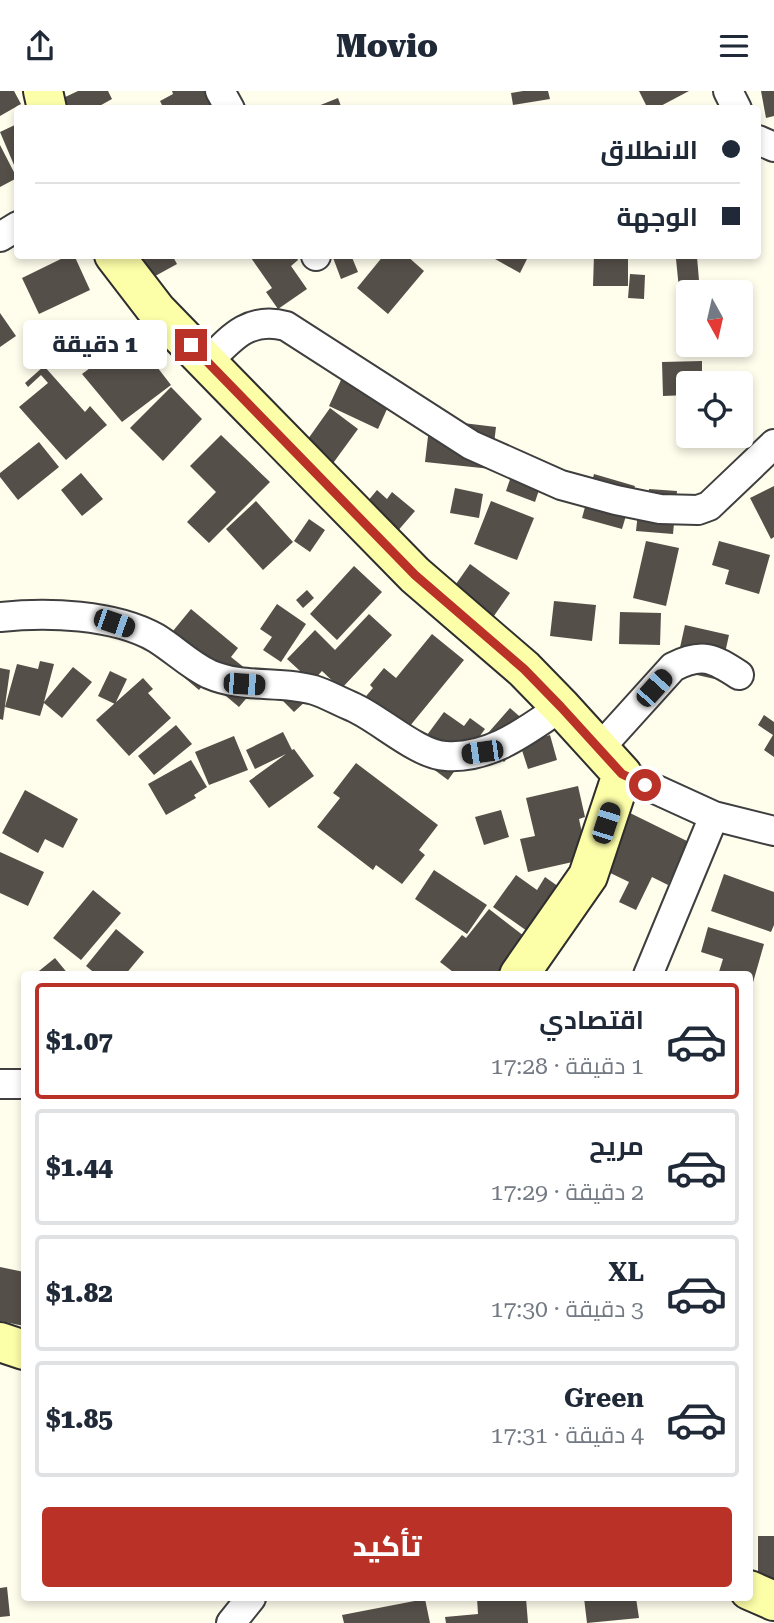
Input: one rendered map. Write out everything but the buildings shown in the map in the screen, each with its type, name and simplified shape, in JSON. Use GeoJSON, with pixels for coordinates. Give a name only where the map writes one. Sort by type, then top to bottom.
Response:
{"type":"FeatureCollection","features":[{"type":"Feature","properties":{"kind":"street"},"geometry":{"type":"LineString","coordinates":[[117,259],[157,311],[415,575],[524,669],[610,762],[714,816],[774,831]]}},
{"type":"Feature","properties":{"kind":"street"},"geometry":{"type":"LineString","coordinates":[[208,363],[243,330],[260,323],[286,326],[471,445],[561,485],[660,509],[698,510],[709,506],[774,444]]}},
{"type":"Feature","properties":{"kind":"street"},"geometry":{"type":"LineString","coordinates":[[0,617],[70,616],[114,623],[154,637],[209,674],[244,684],[313,690],[362,712],[427,751],[446,756],[482,752],[514,739],[561,707]]}},
{"type":"Feature","properties":{"kind":"street"},"geometry":{"type":"LineString","coordinates":[[522,971],[588,876],[610,762],[673,667],[688,659],[702,657],[718,661],[739,675]]}},
{"type":"Feature","properties":{"kind":"street"},"geometry":{"type":"LineString","coordinates":[[650,971],[714,816]]}},
{"type":"Feature","properties":{"kind":"street"},"geometry":{"type":"LineString","coordinates":[[0,1084],[21,1084]]}},
{"type":"Feature","properties":{"kind":"street"},"geometry":{"type":"LineString","coordinates":[[0,1342],[21,1349]]}},
{"type":"Feature","properties":{"kind":"street"},"geometry":{"type":"LineString","coordinates":[[753,1592],[774,1601]]}},
{"type":"Feature","properties":{"kind":"street"},"geometry":{"type":"LineString","coordinates":[[231,1623],[249,1601]]}},
{"type":"Feature","properties":{"kind":"route"},"geometry":{"type":"LineString","coordinates":[[191,345],[415,575],[524,669],[622,774],[645,785]]}}]}
